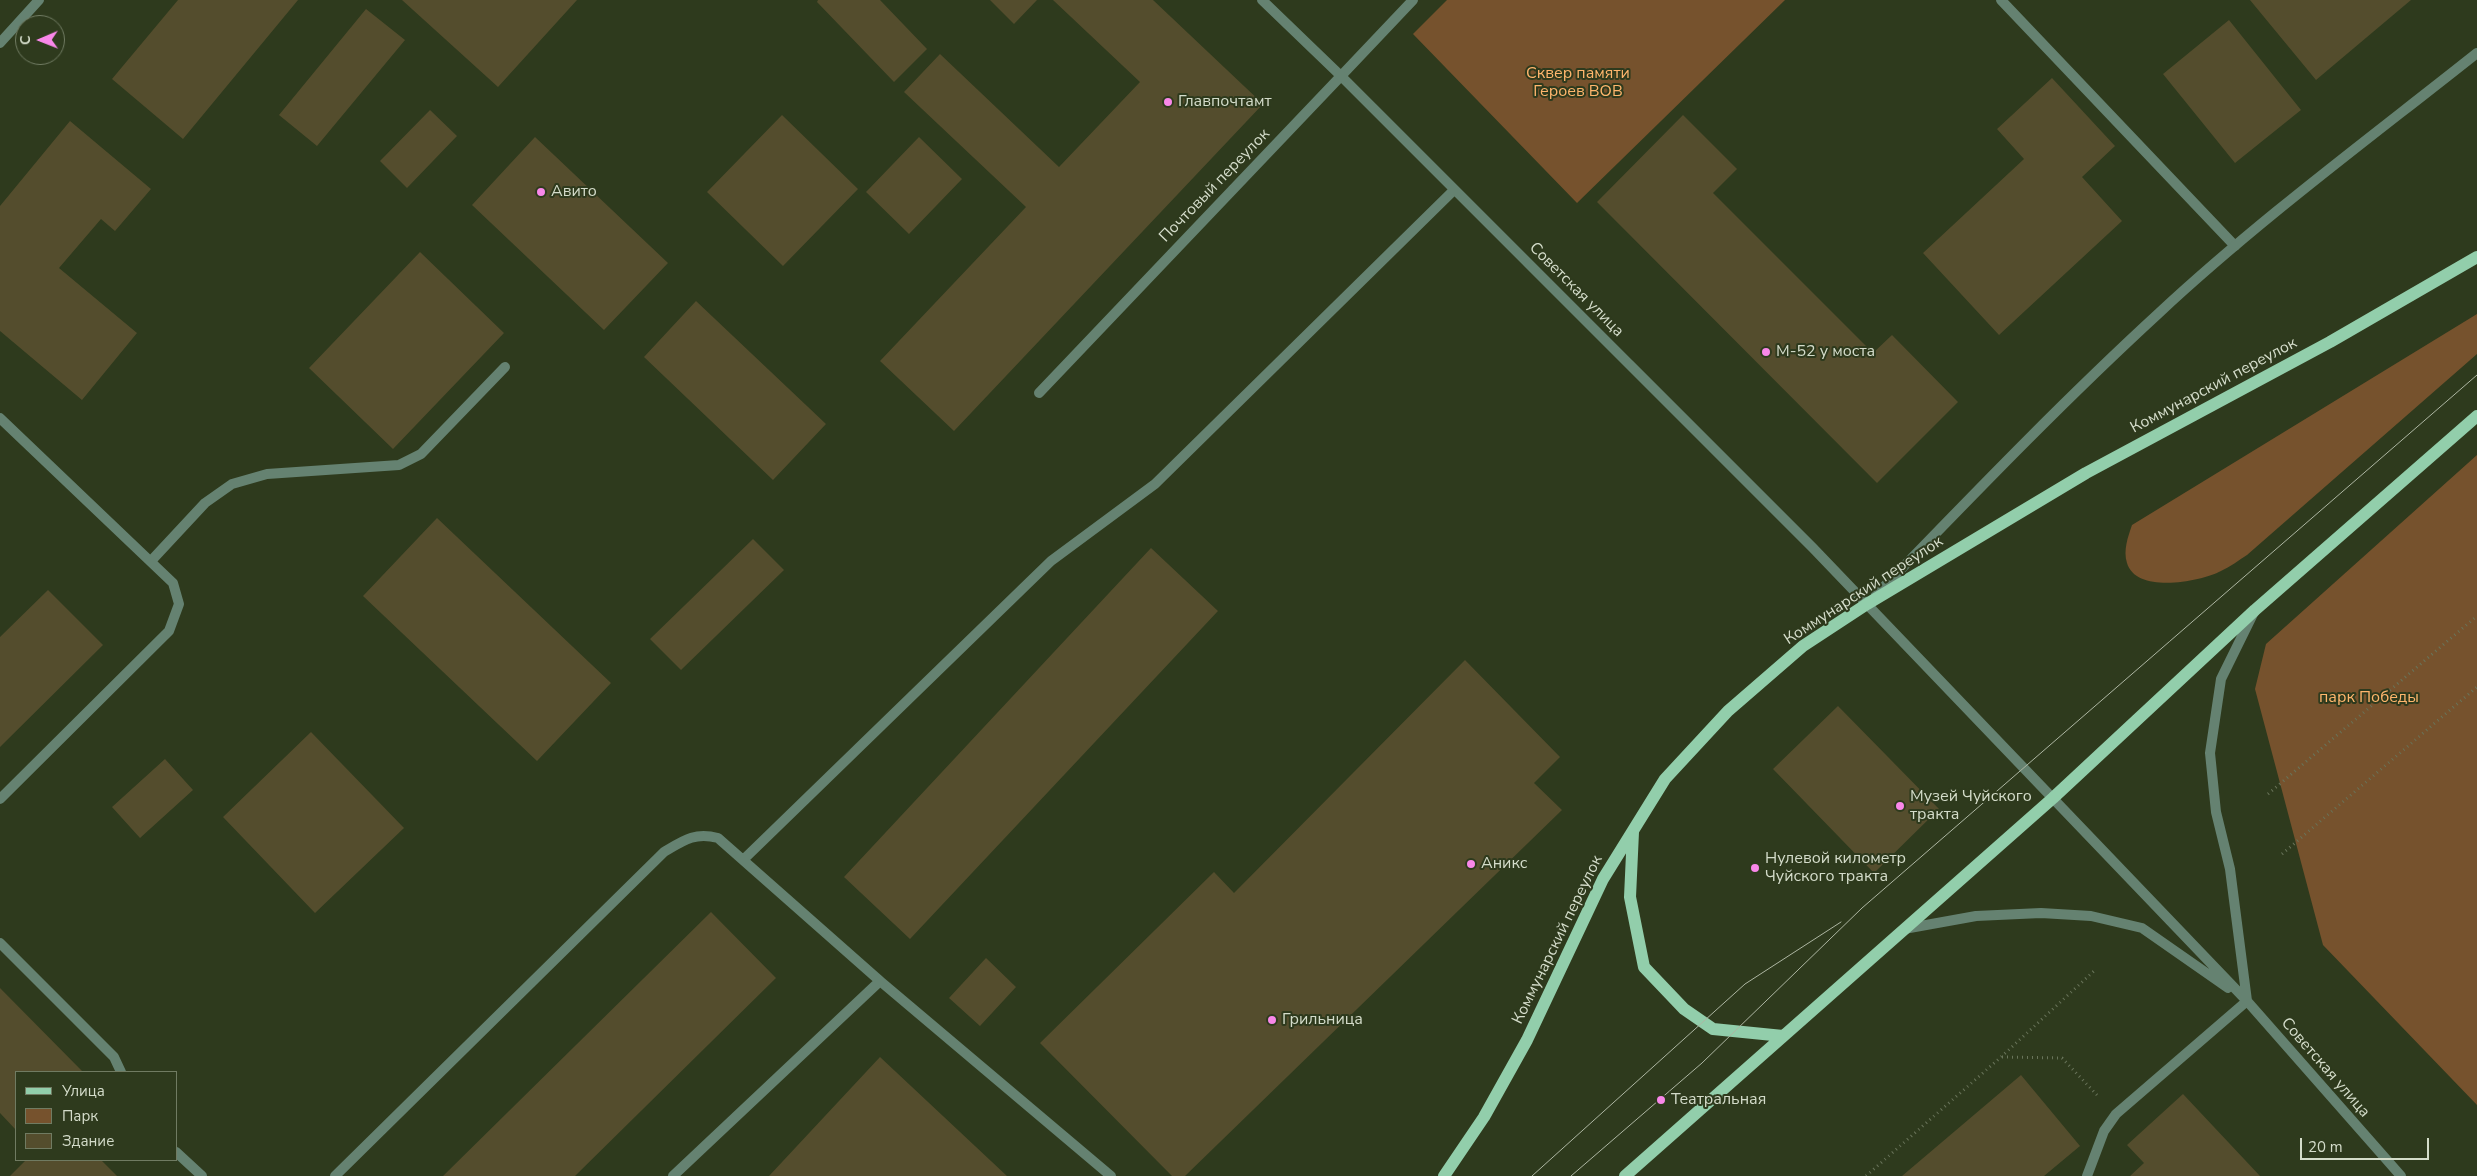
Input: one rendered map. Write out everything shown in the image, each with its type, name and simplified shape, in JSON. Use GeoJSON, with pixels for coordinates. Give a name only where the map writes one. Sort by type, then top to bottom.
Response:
{"type":"FeatureCollection","features":[{"type":"Feature","properties":{"kind":"main road","name":"Коммунарский переулок"},"geometry":{"type":"LineString","coordinates":[[1444,1176],[1484,1117],[1527,1040],[1603,879],[1665,779],[1728,711],[1803,646],[1867,604],[2086,474],[2330,342],[2477,257]]}},
{"type":"Feature","properties":{"kind":"main road"},"geometry":{"type":"LineString","coordinates":[[1625,1176],[2053,798],[2255,610],[2477,416]]}},
{"type":"Feature","properties":{"kind":"main road"},"geometry":{"type":"LineString","coordinates":[[1634,830],[1630,897],[1644,967],[1684,1009],[1713,1029],[1783,1036]]}},
{"type":"Feature","properties":{"kind":"street"},"geometry":{"type":"LineString","coordinates":[[0,44],[39,0]]}},
{"type":"Feature","properties":{"kind":"street","name":"Советская улица"},"geometry":{"type":"LineString","coordinates":[[1262,0],[1341,76],[1867,604],[2247,1001],[2401,1176]]}},
{"type":"Feature","properties":{"kind":"street","name":"Почтовый переулок"},"geometry":{"type":"LineString","coordinates":[[1039,393],[1413,0]]}},
{"type":"Feature","properties":{"kind":"street"},"geometry":{"type":"LineString","coordinates":[[2001,0],[2235,246]]}},
{"type":"Feature","properties":{"kind":"street"},"geometry":{"type":"LineString","coordinates":[[1867,604],[2035,432],[2159,312],[2235,246],[2477,54]]}},
{"type":"Feature","properties":{"kind":"street"},"geometry":{"type":"LineString","coordinates":[[743,860],[1051,561],[1155,484],[1454,190]]}},
{"type":"Feature","properties":{"kind":"street"},"geometry":{"type":"LineString","coordinates":[[151,561],[205,503],[232,484],[267,474],[399,465],[421,454],[504,367]]}},
{"type":"Feature","properties":{"kind":"street"},"geometry":{"type":"LineString","coordinates":[[0,418],[173,583],[179,604],[169,631],[0,799]]}},
{"type":"Feature","properties":{"kind":"street"},"geometry":{"type":"LineString","coordinates":[[2247,1001],[2230,869],[2216,812],[2210,753],[2221,678],[2255,610]]}},
{"type":"Feature","properties":{"kind":"street"},"geometry":{"type":"LineString","coordinates":[[335,1176],[664,852],[691,836],[704,834],[718,838],[880,981],[1111,1176]]}},
{"type":"Feature","properties":{"kind":"street"},"geometry":{"type":"LineString","coordinates":[[1904,929],[1976,916],[2041,913],[2091,916],[2142,928],[2247,1001]]}},
{"type":"Feature","properties":{"kind":"street"},"geometry":{"type":"LineString","coordinates":[[0,943],[114,1056],[121,1071]]}},
{"type":"Feature","properties":{"kind":"street"},"geometry":{"type":"LineString","coordinates":[[673,1176],[880,981]]}},
{"type":"Feature","properties":{"kind":"street"},"geometry":{"type":"LineString","coordinates":[[2087,1176],[2104,1131],[2116,1114],[2247,1001]]}},
{"type":"Feature","properties":{"kind":"street"},"geometry":{"type":"LineString","coordinates":[[178,1154],[202,1176]]}},
{"type":"Feature","properties":{"kind":"path"},"geometry":{"type":"LineString","coordinates":[[2268,794],[2477,616]]}},
{"type":"Feature","properties":{"kind":"path"},"geometry":{"type":"LineString","coordinates":[[2282,854],[2477,687]]}},
{"type":"Feature","properties":{"kind":"path"},"geometry":{"type":"LineString","coordinates":[[1866,1176],[2001,1057],[2094,971]]}},
{"type":"Feature","properties":{"kind":"path"},"geometry":{"type":"LineString","coordinates":[[2001,1057],[2062,1058],[2116,1114]]}},
{"type":"Feature","properties":{"kind":"green space","name":"Сквер памяти Героев ВОВ"},"geometry":{"type":"Polygon","coordinates":[[[1447,0],[1785,0],[1577,203],[1413,34],[1447,0]]]}},
{"type":"Feature","properties":{"kind":"green space"},"geometry":{"type":"Polygon","coordinates":[[[2477,314],[2477,354],[2247,555],[2221,571],[2199,579],[2170,583],[2155,582],[2143,579],[2133,573],[2127,563],[2126,553],[2132,525],[2477,314]]]}},
{"type":"Feature","properties":{"kind":"green space","name":"парк Победы"},"geometry":{"type":"Polygon","coordinates":[[[2477,455],[2477,1105],[2323,945],[2255,689],[2266,644],[2477,455]]]}},
{"type":"Feature","properties":{"kind":"building"},"geometry":{"type":"Polygon","coordinates":[[[178,0],[298,0],[183,139],[112,79],[178,0]]]}},
{"type":"Feature","properties":{"kind":"building"},"geometry":{"type":"Polygon","coordinates":[[[402,0],[577,0],[498,87],[402,0]]]}},
{"type":"Feature","properties":{"kind":"building"},"geometry":{"type":"Polygon","coordinates":[[[818,0],[880,0],[927,49],[894,82],[817,2],[818,0]]]}},
{"type":"Feature","properties":{"kind":"building"},"geometry":{"type":"Polygon","coordinates":[[[990,0],[1037,0],[1014,24],[990,0]]]}},
{"type":"Feature","properties":{"kind":"building"},"geometry":{"type":"Polygon","coordinates":[[[1053,0],[1153,0],[1263,104],[954,431],[880,361],[1026,207],[904,92],[940,54],[1059,167],[1140,82],[1053,0]]]}},
{"type":"Feature","properties":{"kind":"building"},"geometry":{"type":"Polygon","coordinates":[[[2250,0],[2411,0],[2316,80],[2250,0]]]}},
{"type":"Feature","properties":{"kind":"building"},"geometry":{"type":"Polygon","coordinates":[[[366,9],[405,40],[317,146],[279,115],[366,9]]]}},
{"type":"Feature","properties":{"kind":"building"},"geometry":{"type":"Polygon","coordinates":[[[2229,20],[2301,110],[2235,163],[2163,74],[2229,20]]]}},
{"type":"Feature","properties":{"kind":"building"},"geometry":{"type":"Polygon","coordinates":[[[2052,78],[2115,146],[2082,177],[2122,221],[1999,335],[1923,253],[2024,159],[1997,129],[2052,78]]]}},
{"type":"Feature","properties":{"kind":"building"},"geometry":{"type":"Polygon","coordinates":[[[430,110],[457,136],[407,188],[380,161],[430,110]]]}},
{"type":"Feature","properties":{"kind":"building"},"geometry":{"type":"Polygon","coordinates":[[[782,115],[858,189],[783,266],[707,192],[782,115]]]}},
{"type":"Feature","properties":{"kind":"building"},"geometry":{"type":"Polygon","coordinates":[[[1683,115],[1737,169],[1713,193],[1873,353],[1892,335],[1958,402],[1877,483],[1597,202],[1683,115]]]}},
{"type":"Feature","properties":{"kind":"building"},"geometry":{"type":"Polygon","coordinates":[[[70,121],[151,189],[115,231],[101,219],[59,268],[137,333],[82,400],[0,331],[0,206],[70,121]]]}},
{"type":"Feature","properties":{"kind":"building"},"geometry":{"type":"Polygon","coordinates":[[[535,137],[668,263],[604,330],[472,205],[535,137]]]}},
{"type":"Feature","properties":{"kind":"building"},"geometry":{"type":"Polygon","coordinates":[[[919,137],[962,179],[909,234],[866,192],[919,137]]]}},
{"type":"Feature","properties":{"kind":"building"},"geometry":{"type":"Polygon","coordinates":[[[420,252],[504,333],[393,449],[309,368],[420,252]]]}},
{"type":"Feature","properties":{"kind":"building"},"geometry":{"type":"Polygon","coordinates":[[[696,301],[826,424],[773,480],[644,357],[696,301]]]}},
{"type":"Feature","properties":{"kind":"building"},"geometry":{"type":"Polygon","coordinates":[[[437,518],[611,683],[537,761],[363,596],[437,518]]]}},
{"type":"Feature","properties":{"kind":"building"},"geometry":{"type":"Polygon","coordinates":[[[753,539],[784,570],[681,670],[650,639],[753,539]]]}},
{"type":"Feature","properties":{"kind":"building"},"geometry":{"type":"Polygon","coordinates":[[[1151,548],[1218,611],[910,939],[844,877],[1151,548]]]}},
{"type":"Feature","properties":{"kind":"building"},"geometry":{"type":"Polygon","coordinates":[[[48,590],[103,645],[0,747],[0,637],[48,590]]]}},
{"type":"Feature","properties":{"kind":"building"},"geometry":{"type":"Polygon","coordinates":[[[1465,660],[1560,757],[1534,783],[1562,810],[1185,1176],[1172,1176],[1040,1043],[1214,872],[1234,893],[1465,660]]]}},
{"type":"Feature","properties":{"kind":"building"},"geometry":{"type":"Polygon","coordinates":[[[1838,706],[1939,809],[1874,873],[1773,769],[1838,706]]]}},
{"type":"Feature","properties":{"kind":"building"},"geometry":{"type":"Polygon","coordinates":[[[311,732],[404,828],[315,913],[223,817],[311,732]]]}},
{"type":"Feature","properties":{"kind":"building"},"geometry":{"type":"Polygon","coordinates":[[[165,759],[193,790],[140,838],[112,807],[165,759]]]}},
{"type":"Feature","properties":{"kind":"building"},"geometry":{"type":"Polygon","coordinates":[[[711,912],[776,978],[575,1176],[443,1176],[711,912]]]}},
{"type":"Feature","properties":{"kind":"building"},"geometry":{"type":"Polygon","coordinates":[[[986,958],[1016,987],[980,1026],[949,998],[986,958]]]}},
{"type":"Feature","properties":{"kind":"building"},"geometry":{"type":"Polygon","coordinates":[[[0,988],[82,1071],[15,1071],[15,1129],[0,1113],[0,988]]]}},
{"type":"Feature","properties":{"kind":"building"},"geometry":{"type":"Polygon","coordinates":[[[880,1057],[1007,1176],[769,1176],[880,1057]]]}},
{"type":"Feature","properties":{"kind":"building"},"geometry":{"type":"Polygon","coordinates":[[[2021,1075],[2080,1146],[2044,1176],[1902,1176],[2021,1075]]]}},
{"type":"Feature","properties":{"kind":"building"},"geometry":{"type":"Polygon","coordinates":[[[2183,1094],[2260,1176],[2130,1176],[2144,1163],[2127,1145],[2183,1094]]]}},
{"type":"Feature","properties":{"kind":"building"},"geometry":{"type":"Polygon","coordinates":[[[25,1161],[102,1161],[117,1176],[10,1176],[25,1161]]]}},
{"type":"Feature","properties":{"kind":"tram line"},"geometry":{"type":"LineString","coordinates":[[1571,1176],[1702,1063],[1862,908],[2477,375]]}},
{"type":"Feature","properties":{"kind":"tram line"},"geometry":{"type":"LineString","coordinates":[[1532,1176],[1745,984],[1841,922]]}},
{"type":"Feature","properties":{"kind":"place","name":"Главпочтамт"},"geometry":{"type":"Point","coordinates":[1168,102]}},
{"type":"Feature","properties":{"kind":"place","name":"Авито"},"geometry":{"type":"Point","coordinates":[541,192]}},
{"type":"Feature","properties":{"kind":"place","name":"М-52 у моста"},"geometry":{"type":"Point","coordinates":[1766,352]}},
{"type":"Feature","properties":{"kind":"place","name":"Музей Чуйского тракта"},"geometry":{"type":"Point","coordinates":[1900,806]}},
{"type":"Feature","properties":{"kind":"place","name":"Аникс"},"geometry":{"type":"Point","coordinates":[1471,864]}},
{"type":"Feature","properties":{"kind":"place","name":"Нулевой километр Чуйского тракта"},"geometry":{"type":"Point","coordinates":[1755,868]}},
{"type":"Feature","properties":{"kind":"place","name":"Грильница"},"geometry":{"type":"Point","coordinates":[1272,1020]}},
{"type":"Feature","properties":{"kind":"place","name":"Театральная"},"geometry":{"type":"Point","coordinates":[1661,1100]}}]}
